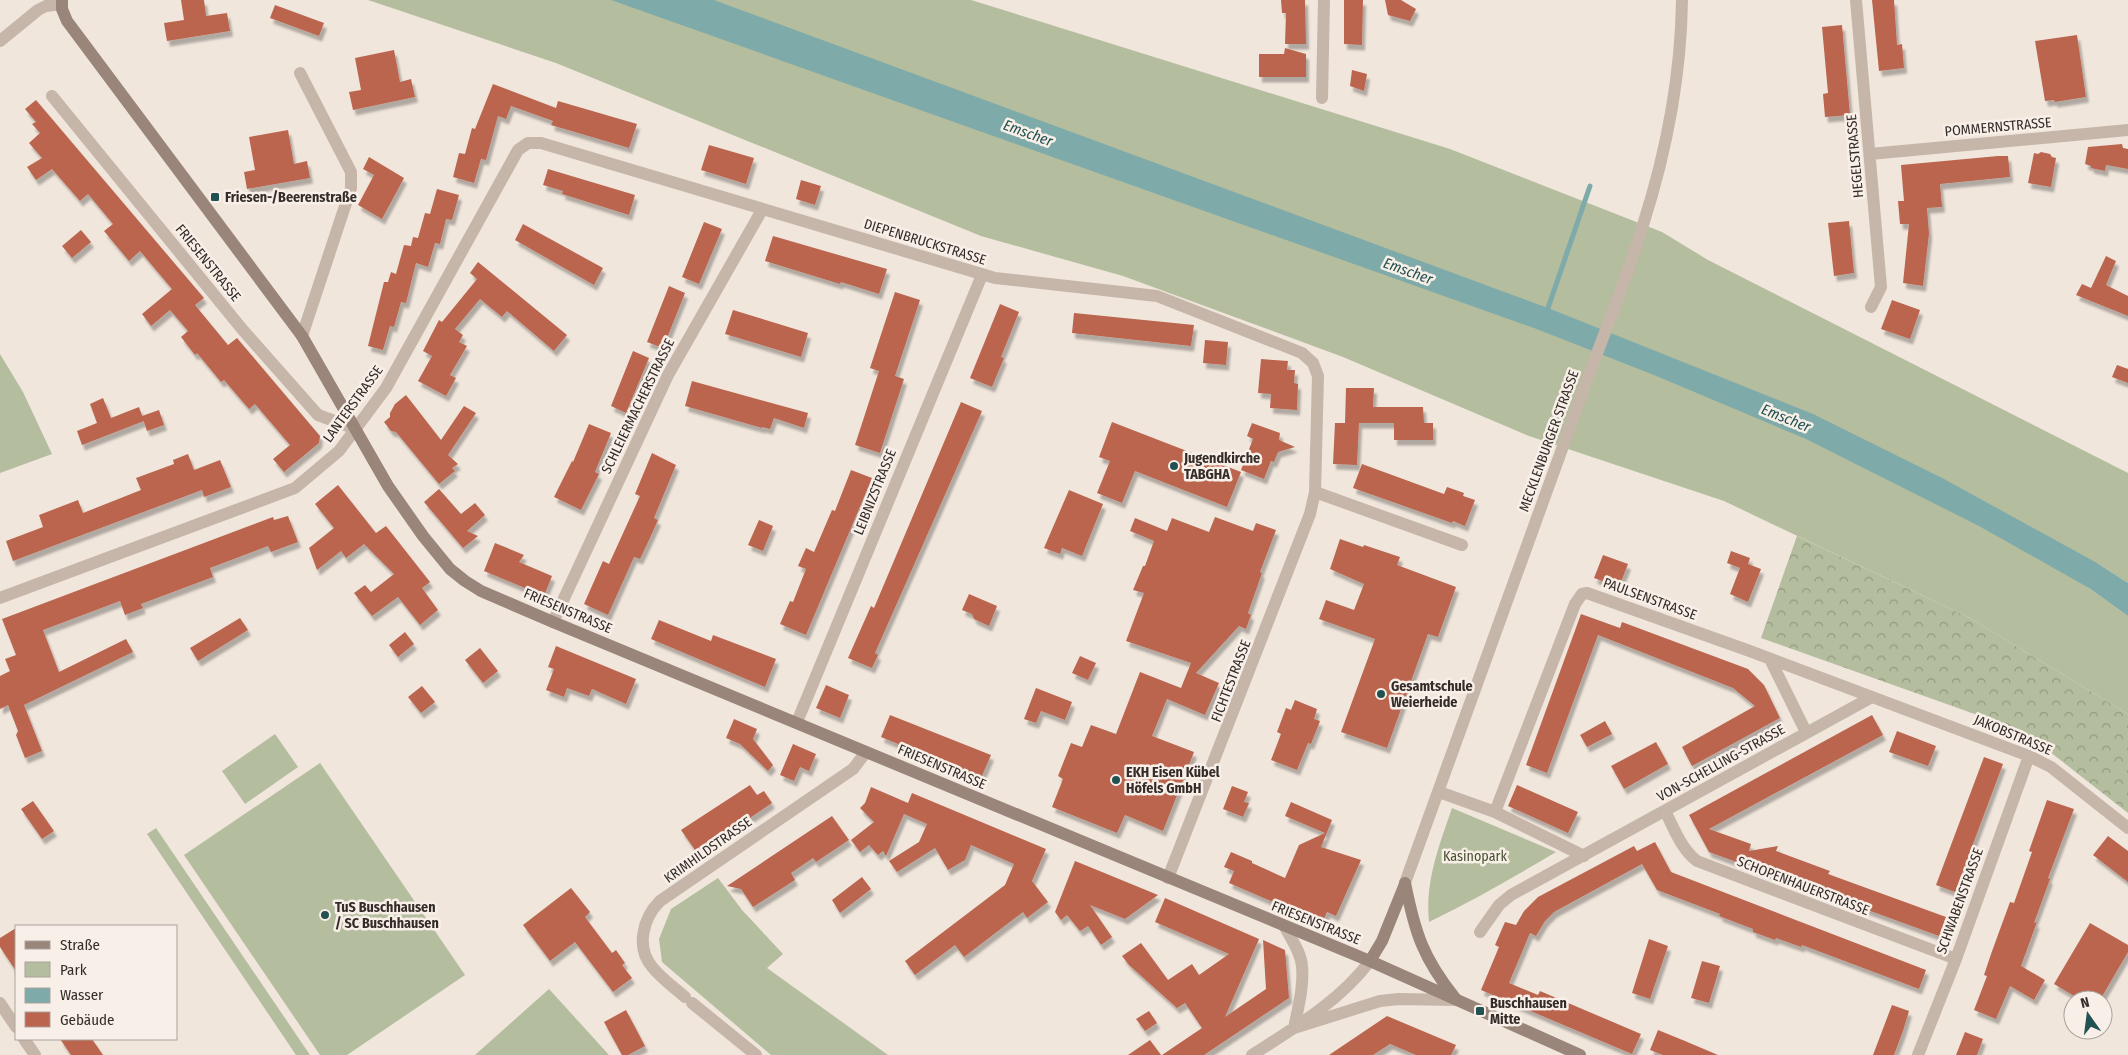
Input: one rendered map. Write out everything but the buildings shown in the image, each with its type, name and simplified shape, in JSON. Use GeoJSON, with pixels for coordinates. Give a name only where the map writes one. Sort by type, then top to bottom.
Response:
{"type":"FeatureCollection","features":[{"type":"Feature","properties":{"kind":"main road","name":"FRIESENSTRASSE"},"geometry":{"type":"LineString","coordinates":[[62,2],[66,19],[302,336],[392,493],[450,569],[465,581],[482,591],[553,622],[1370,961],[1580,1055]]}},
{"type":"Feature","properties":{"kind":"main road","name":"MECKLENBURGER STRASSE"},"geometry":{"type":"LineString","coordinates":[[1370,961],[1382,941],[1405,883]]}},
{"type":"Feature","properties":{"kind":"main road"},"geometry":{"type":"LineString","coordinates":[[1405,883],[1419,939],[1427,958],[1437,975],[1457,1000]]}},
{"type":"Feature","properties":{"kind":"street"},"geometry":{"type":"LineString","coordinates":[[1322,98],[1324,0]]}},
{"type":"Feature","properties":{"kind":"street","name":"MECKLENBURGER STRASSE"},"geometry":{"type":"LineString","coordinates":[[1405,883],[1508,604],[1578,403],[1644,225],[1663,152],[1677,68],[1682,0]]}},
{"type":"Feature","properties":{"kind":"street","name":"HEGELSTRASSE"},"geometry":{"type":"LineString","coordinates":[[1856,0],[1881,287],[1871,307]]}},
{"type":"Feature","properties":{"kind":"street"},"geometry":{"type":"LineString","coordinates":[[0,42],[38,10],[62,2]]}},
{"type":"Feature","properties":{"kind":"street"},"geometry":{"type":"LineString","coordinates":[[300,73],[351,172],[351,188],[302,336]]}},
{"type":"Feature","properties":{"kind":"street","name":"FRIESENSTRASSE"},"geometry":{"type":"LineString","coordinates":[[52,96],[242,329],[318,415],[356,429]]}},
{"type":"Feature","properties":{"kind":"street","name":"POMMERNSTRASSE"},"geometry":{"type":"LineString","coordinates":[[1870,154],[2128,130]]}},
{"type":"Feature","properties":{"kind":"street","name":"LANTERSTRASSE"},"geometry":{"type":"LineString","coordinates":[[0,598],[294,488],[339,450],[386,388],[518,150],[528,144],[541,143]]}},
{"type":"Feature","properties":{"kind":"street","name":"DIEPENBRUCKSTRASSE"},"geometry":{"type":"LineString","coordinates":[[541,143],[762,210],[821,225],[982,275],[1075,288],[1157,296],[1302,353]]}},
{"type":"Feature","properties":{"kind":"street","name":"SCHLEIERMACHERSTRASSE"},"geometry":{"type":"LineString","coordinates":[[553,622],[668,375],[762,210]]}},
{"type":"Feature","properties":{"kind":"street","name":"LEIBNIZSTRASSE"},"geometry":{"type":"LineString","coordinates":[[797,722],[982,275]]}},
{"type":"Feature","properties":{"kind":"street","name":"FICHTESTRASSE"},"geometry":{"type":"LineString","coordinates":[[1168,878],[1299,546],[1315,492],[1318,376],[1313,363],[1302,353]]}},
{"type":"Feature","properties":{"kind":"street"},"geometry":{"type":"LineString","coordinates":[[1315,492],[1462,545]]}},
{"type":"Feature","properties":{"kind":"street","name":"PAULSENSTRASSE"},"geometry":{"type":"LineString","coordinates":[[1495,812],[1575,604],[1582,594],[1594,594],[1872,697]]}},
{"type":"Feature","properties":{"kind":"street"},"geometry":{"type":"LineString","coordinates":[[1770,659],[1806,732]]}},
{"type":"Feature","properties":{"kind":"street","name":"VON-SCHELLING-STRASSE"},"geometry":{"type":"LineString","coordinates":[[1480,932],[1499,905],[1510,895],[1872,697]]}},
{"type":"Feature","properties":{"kind":"street","name":"JAKOBSTRASSE"},"geometry":{"type":"LineString","coordinates":[[1872,697],[2028,756],[2051,767],[2128,828]]}},
{"type":"Feature","properties":{"kind":"street","name":"KRIMHILDSTRASSE"},"geometry":{"type":"LineString","coordinates":[[756,1055],[653,969],[645,953],[643,943],[647,916],[660,901],[853,768],[866,752]]}},
{"type":"Feature","properties":{"kind":"street","name":"SCHWABENSTRASSE"},"geometry":{"type":"LineString","coordinates":[[1918,1055],[1956,959],[2028,756]]}},
{"type":"Feature","properties":{"kind":"street"},"geometry":{"type":"LineString","coordinates":[[1439,792],[1495,812],[1584,856]]}},
{"type":"Feature","properties":{"kind":"street","name":"SCHOPENHAUERSTRASSE"},"geometry":{"type":"LineString","coordinates":[[1665,811],[1684,848],[1696,860],[1956,959]]}},
{"type":"Feature","properties":{"kind":"street"},"geometry":{"type":"LineString","coordinates":[[1285,927],[1297,949],[1302,965],[1301,992],[1294,1028]]}},
{"type":"Feature","properties":{"kind":"street"},"geometry":{"type":"LineString","coordinates":[[1252,1055],[1294,1028],[1343,992],[1370,961]]}},
{"type":"Feature","properties":{"kind":"street"},"geometry":{"type":"LineString","coordinates":[[1294,1028],[1380,1001],[1417,999],[1457,1000]]}},
{"type":"Feature","properties":{"kind":"street"},"geometry":{"type":"LineString","coordinates":[[0,1002],[15,1025]]}},
{"type":"Feature","properties":{"kind":"street"},"geometry":{"type":"LineString","coordinates":[[25,1040],[35,1055]]}},
{"type":"Feature","properties":{"kind":"green space"},"geometry":{"type":"Polygon","coordinates":[[[368,0],[971,0],[1450,149],[1662,232],[1708,260],[2128,473],[2128,583],[2097,563],[2089,588],[2128,616],[2128,714],[1970,618],[1724,501],[1529,436],[1343,357],[1123,276],[981,236],[556,63],[368,0]]]}},
{"type":"Feature","properties":{"kind":"green space"},"geometry":{"type":"Polygon","coordinates":[[[0,354],[23,392],[52,454],[0,473],[0,354]]]}},
{"type":"Feature","properties":{"kind":"green space"},"geometry":{"type":"Polygon","coordinates":[[[1797,536],[1970,618],[2128,714],[2128,813],[2045,748],[2014,728],[1761,638],[1797,536]]]}},
{"type":"Feature","properties":{"kind":"green space"},"geometry":{"type":"Polygon","coordinates":[[[275,734],[298,767],[245,804],[222,771],[275,734]]]}},
{"type":"Feature","properties":{"kind":"green space","name":"TuS Buschhausen / SC Buschhausen"},"geometry":{"type":"Polygon","coordinates":[[[320,763],[465,975],[347,1055],[320,1055],[184,855],[320,763]]]}},
{"type":"Feature","properties":{"kind":"green space","name":"Kasinopark"},"geometry":{"type":"Polygon","coordinates":[[[1452,808],[1556,852],[1429,922],[1428,907],[1431,878],[1452,808]]]}},
{"type":"Feature","properties":{"kind":"green space"},"geometry":{"type":"Polygon","coordinates":[[[156,828],[310,1055],[296,1055],[147,834],[156,828]]]}},
{"type":"Feature","properties":{"kind":"green space"},"geometry":{"type":"Polygon","coordinates":[[[718,878],[742,910],[783,954],[767,968],[888,1055],[771,1055],[662,962],[659,939],[671,909],[718,878]]]}},
{"type":"Feature","properties":{"kind":"green space"},"geometry":{"type":"Polygon","coordinates":[[[549,989],[609,1055],[475,1055],[549,989]]]}},
{"type":"Feature","properties":{"kind":"water","name":"Emscher"},"geometry":{"type":"Polygon","coordinates":[[[611,0],[714,0],[1548,308],[1813,414],[1944,479],[2097,563],[2128,583],[2128,616],[2089,588],[1979,526],[1806,439],[1654,375],[1534,328],[611,0]]]}},
{"type":"Feature","properties":{"kind":"waterway"},"geometry":{"type":"LineString","coordinates":[[1548,308],[1590,186]]}},
{"type":"Feature","properties":{"kind":"place","name":"Friesen-/Beerenstraße"},"geometry":{"type":"Point","coordinates":[215,197]}},
{"type":"Feature","properties":{"kind":"place","name":"Jugendkirche TABGHA"},"geometry":{"type":"Point","coordinates":[1174,466]}},
{"type":"Feature","properties":{"kind":"place","name":"Gesamtschule Weierheide"},"geometry":{"type":"Point","coordinates":[1381,694]}},
{"type":"Feature","properties":{"kind":"place","name":"EKH Eisen Kübel Höfels GmbH"},"geometry":{"type":"Point","coordinates":[1116,780]}},
{"type":"Feature","properties":{"kind":"place","name":"TuS Buschhausen / SC Buschhausen"},"geometry":{"type":"Point","coordinates":[325,915]}},
{"type":"Feature","properties":{"kind":"place","name":"Buschhausen Mitte"},"geometry":{"type":"Point","coordinates":[1480,1011]}}]}
